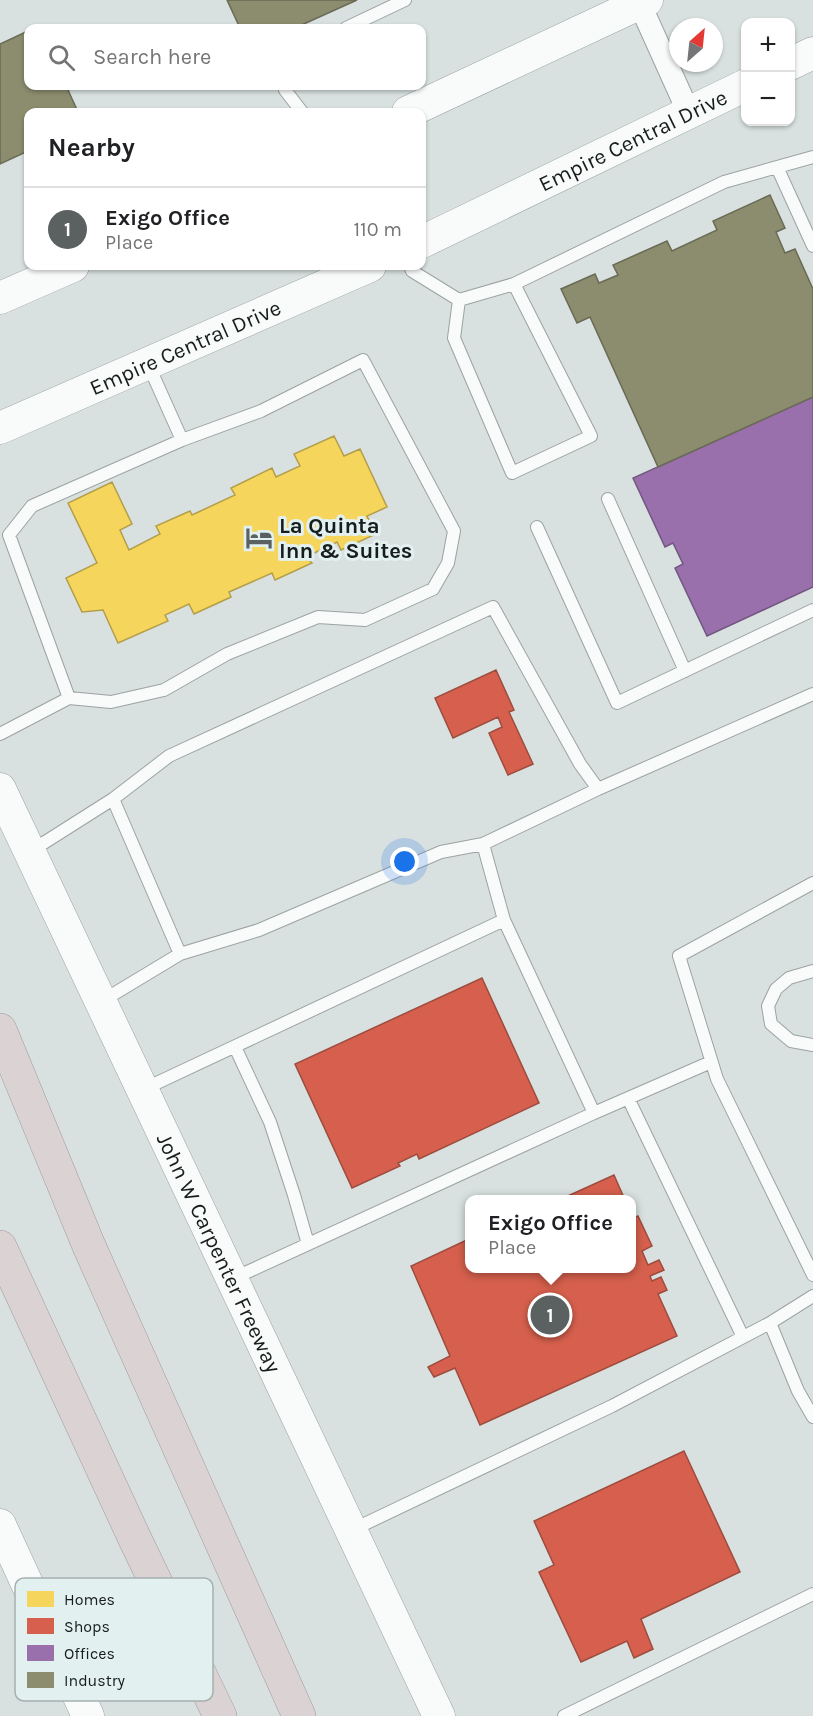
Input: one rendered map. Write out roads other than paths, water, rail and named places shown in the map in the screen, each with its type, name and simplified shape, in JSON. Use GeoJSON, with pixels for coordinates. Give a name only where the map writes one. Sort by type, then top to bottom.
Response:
{"type":"FeatureCollection","features":[{"type":"Feature","properties":{"kind":"highway"},"geometry":{"type":"LineString","coordinates":[[0,1030],[89,1246],[299,1716]]}},
{"type":"Feature","properties":{"kind":"highway"},"geometry":{"type":"LineString","coordinates":[[0,1247],[154,1578]]}},
{"type":"Feature","properties":{"kind":"highway"},"geometry":{"type":"LineString","coordinates":[[213,1701],[220,1716]]}},
{"type":"Feature","properties":{"kind":"main road"},"geometry":{"type":"LineString","coordinates":[[416,108],[642,1]]}},
{"type":"Feature","properties":{"kind":"main road"},"geometry":{"type":"LineString","coordinates":[[795,62],[813,53]]}},
{"type":"Feature","properties":{"kind":"main road","name":"Empire Central Drive"},"geometry":{"type":"LineString","coordinates":[[426,240],[741,87]]}},
{"type":"Feature","properties":{"kind":"main road"},"geometry":{"type":"LineString","coordinates":[[0,298],[64,270]]}},
{"type":"Feature","properties":{"kind":"main road","name":"Empire Central Drive"},"geometry":{"type":"LineString","coordinates":[[0,428],[361,270]]}},
{"type":"Feature","properties":{"kind":"main road","name":"John W Carpenter Freeway"},"geometry":{"type":"LineString","coordinates":[[0,789],[439,1716]]}},
{"type":"Feature","properties":{"kind":"main road"},"geometry":{"type":"LineString","coordinates":[[0,1525],[24,1578]]}},
{"type":"Feature","properties":{"kind":"main road"},"geometry":{"type":"LineString","coordinates":[[81,1701],[88,1716]]}},
{"type":"Feature","properties":{"kind":"street"},"geometry":{"type":"LineString","coordinates":[[642,1],[688,111]]}},
{"type":"Feature","properties":{"kind":"lane"},"geometry":{"type":"LineString","coordinates":[[354,24],[405,0]]}},
{"type":"Feature","properties":{"kind":"lane"},"geometry":{"type":"LineString","coordinates":[[285,90],[299,108]]}},
{"type":"Feature","properties":{"kind":"lane"},"geometry":{"type":"LineString","coordinates":[[412,270],[459,300],[514,284],[724,182],[813,157]]}},
{"type":"Feature","properties":{"kind":"lane"},"geometry":{"type":"LineString","coordinates":[[777,167],[813,246]]}},
{"type":"Feature","properties":{"kind":"lane"},"geometry":{"type":"LineString","coordinates":[[459,300],[454,338],[512,472],[591,436],[514,284]]}},
{"type":"Feature","properties":{"kind":"lane"},"geometry":{"type":"LineString","coordinates":[[0,734],[69,698],[111,702],[164,690],[227,654],[318,617],[365,620],[433,589],[448,563],[454,531],[363,360],[261,411],[182,440],[32,506],[9,535],[69,698]]}},
{"type":"Feature","properties":{"kind":"lane"},"geometry":{"type":"LineString","coordinates":[[148,363],[182,440]]}},
{"type":"Feature","properties":{"kind":"lane"},"geometry":{"type":"LineString","coordinates":[[608,499],[685,671]]}},
{"type":"Feature","properties":{"kind":"lane"},"geometry":{"type":"LineString","coordinates":[[537,527],[617,703],[813,610]]}},
{"type":"Feature","properties":{"kind":"lane"},"geometry":{"type":"LineString","coordinates":[[30,852],[113,799],[169,756],[493,607],[580,764],[598,789]]}},
{"type":"Feature","properties":{"kind":"lane"},"geometry":{"type":"LineString","coordinates":[[101,1001],[180,954],[259,930],[441,852],[483,844],[598,789],[813,694]]}},
{"type":"Feature","properties":{"kind":"lane"},"geometry":{"type":"LineString","coordinates":[[113,799],[180,954]]}},
{"type":"Feature","properties":{"kind":"lane"},"geometry":{"type":"LineString","coordinates":[[483,844],[504,920],[594,1113]]}},
{"type":"Feature","properties":{"kind":"lane"},"geometry":{"type":"LineString","coordinates":[[813,883],[679,956],[717,1079],[813,1275]]}},
{"type":"Feature","properties":{"kind":"lane"},"geometry":{"type":"LineString","coordinates":[[142,1090],[504,920]]}},
{"type":"Feature","properties":{"kind":"lane"},"geometry":{"type":"LineString","coordinates":[[813,971],[789,978],[776,989],[768,1006],[771,1024],[791,1041],[813,1045]]}},
{"type":"Feature","properties":{"kind":"lane"},"geometry":{"type":"LineString","coordinates":[[235,1047],[270,1122],[308,1244]]}},
{"type":"Feature","properties":{"kind":"lane"},"geometry":{"type":"LineString","coordinates":[[232,1279],[594,1113],[711,1062]]}},
{"type":"Feature","properties":{"kind":"lane"},"geometry":{"type":"LineString","coordinates":[[628,1098],[743,1337]]}},
{"type":"Feature","properties":{"kind":"lane"},"geometry":{"type":"LineString","coordinates":[[351,1530],[612,1406],[770,1323],[813,1296]]}},
{"type":"Feature","properties":{"kind":"lane"},"geometry":{"type":"LineString","coordinates":[[770,1323],[798,1390],[813,1417]]}},
{"type":"Feature","properties":{"kind":"lane"},"geometry":{"type":"LineString","coordinates":[[564,1716],[813,1594]]}},
{"type":"Feature","properties":{"kind":"place","name":"La Quinta Inn & Suites"},"geometry":{"type":"Point","coordinates":[259,538]}},
{"type":"Feature","properties":{"kind":"place","name":"Exigo Office"},"geometry":{"type":"Point","coordinates":[550,1315]}}]}
